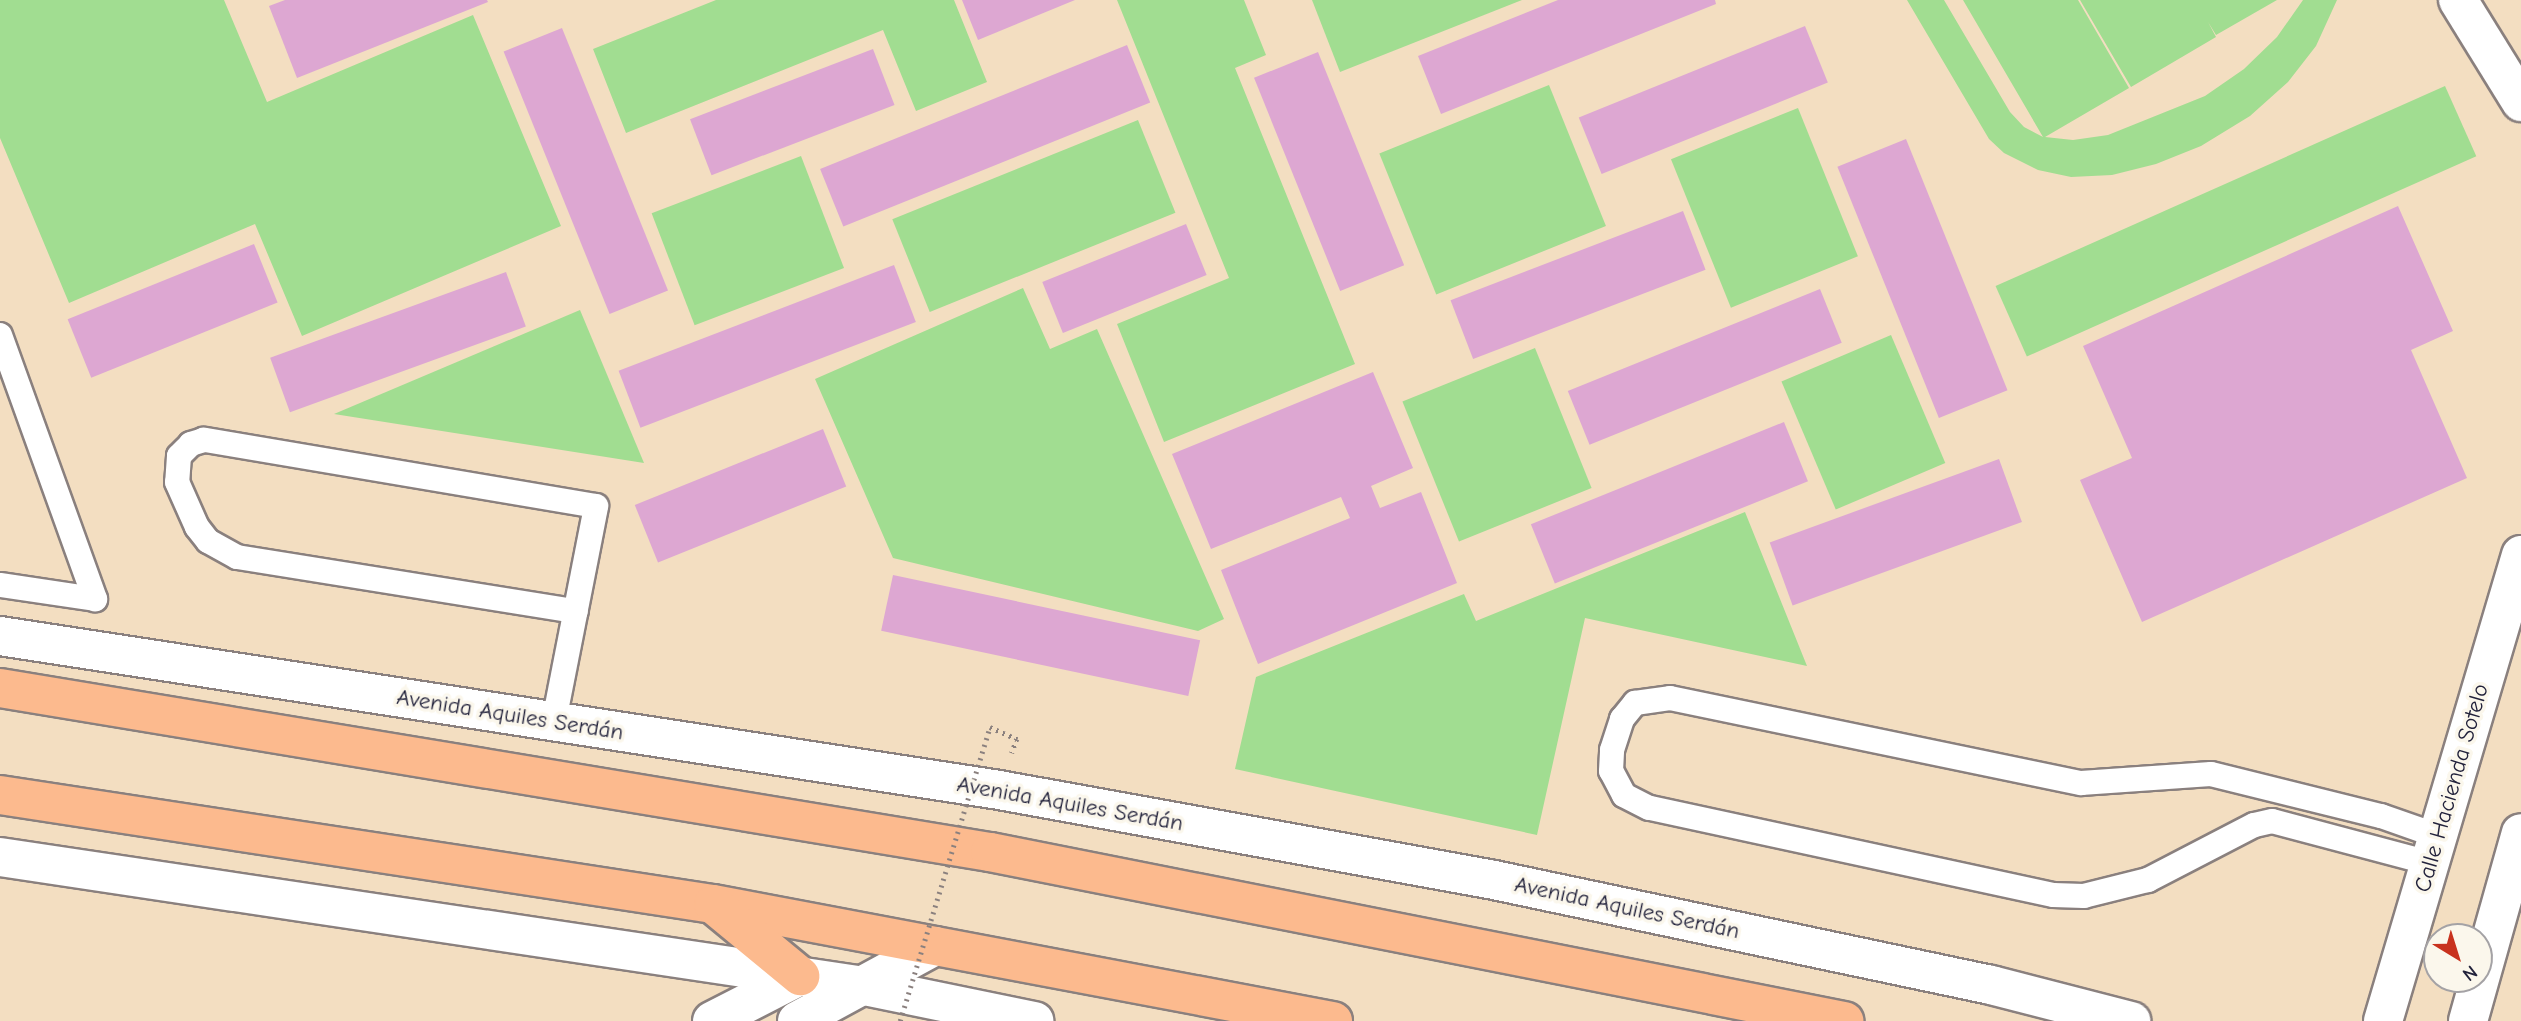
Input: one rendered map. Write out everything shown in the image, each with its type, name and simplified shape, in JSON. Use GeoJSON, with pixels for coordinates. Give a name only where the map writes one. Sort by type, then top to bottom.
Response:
{"type":"FeatureCollection","features":[{"type":"Feature","properties":{"kind":"main road"},"geometry":{"type":"LineString","coordinates":[[0,688],[990,852],[1844,1021]]}},
{"type":"Feature","properties":{"kind":"main road"},"geometry":{"type":"LineString","coordinates":[[0,795],[713,904],[1333,1021]]}},
{"type":"Feature","properties":{"kind":"main road"},"geometry":{"type":"LineString","coordinates":[[713,904],[800,976]]}},
{"type":"Feature","properties":{"kind":"street"},"geometry":{"type":"LineString","coordinates":[[2462,1],[2521,102]]}},
{"type":"Feature","properties":{"kind":"street","name":"Calle Hacienda Sotelo"},"geometry":{"type":"LineString","coordinates":[[2383,1021],[2521,555]]}},
{"type":"Feature","properties":{"kind":"street","name":"Avenida Aquiles Serdán"},"geometry":{"type":"LineString","coordinates":[[0,636],[999,790],[1494,880],[1991,985],[2131,1021]]}},
{"type":"Feature","properties":{"kind":"street"},"geometry":{"type":"LineString","coordinates":[[2468,1021],[2521,833]]}},
{"type":"Feature","properties":{"kind":"street"},"geometry":{"type":"LineString","coordinates":[[0,857],[864,986],[1034,1021]]}},
{"type":"Feature","properties":{"kind":"street"},"geometry":{"type":"LineString","coordinates":[[797,1021],[935,946]]}},
{"type":"Feature","properties":{"kind":"street"},"geometry":{"type":"LineString","coordinates":[[712,1021],[800,976]]}},
{"type":"Feature","properties":{"kind":"lane"},"geometry":{"type":"LineString","coordinates":[[0,335],[95,599],[0,586]]}},
{"type":"Feature","properties":{"kind":"lane"},"geometry":{"type":"LineString","coordinates":[[554,721],[576,611],[596,506],[204,439],[178,456],[177,482],[197,527],[208,541],[237,557],[576,611]]}},
{"type":"Feature","properties":{"kind":"lane"},"geometry":{"type":"LineString","coordinates":[[1670,698],[2081,783],[2211,774],[2381,816],[2434,850],[2272,821],[2253,825],[2148,880],[2084,896],[2053,895],[1649,808],[1624,795],[1611,771],[1612,750],[1622,719],[1634,703],[1670,698]]}},
{"type":"Feature","properties":{"kind":"path"},"geometry":{"type":"LineString","coordinates":[[900,1021],[990,727]]}},
{"type":"Feature","properties":{"kind":"green space"},"geometry":{"type":"Polygon","coordinates":[[[0,0],[224,0],[267,102],[473,15],[561,226],[302,336],[255,224],[69,303],[0,138],[0,0]]]}},
{"type":"Feature","properties":{"kind":"green space"},"geometry":{"type":"Polygon","coordinates":[[[716,0],[954,0],[987,82],[916,111],[883,30],[626,133],[593,49],[716,0]]]}},
{"type":"Feature","properties":{"kind":"green space"},"geometry":{"type":"Polygon","coordinates":[[[1117,0],[1244,0],[1266,55],[1235,68],[1355,364],[1164,442],[1117,324],[1229,278],[1117,0]]]}},
{"type":"Feature","properties":{"kind":"green space"},"geometry":{"type":"Polygon","coordinates":[[[1312,0],[1522,0],[1340,72],[1312,0]]]}},
{"type":"Feature","properties":{"kind":"green space"},"geometry":{"type":"Polygon","coordinates":[[[1907,0],[1944,0],[2010,112],[2024,127],[2043,137],[1963,0],[2078,0],[2129,88],[2045,137],[2073,140],[2108,135],[2205,96],[2244,69],[2277,37],[2303,0],[2337,0],[2316,46],[2288,82],[2250,116],[2201,146],[2156,164],[2112,175],[2071,177],[2038,170],[2004,153],[1989,139],[1907,0]]]}},
{"type":"Feature","properties":{"kind":"green space"},"geometry":{"type":"Polygon","coordinates":[[[2080,0],[2277,0],[2216,35],[2208,22],[2216,37],[2131,87],[2080,0]]]}},
{"type":"Feature","properties":{"kind":"green space"},"geometry":{"type":"Polygon","coordinates":[[[1549,85],[1606,226],[1436,294],[1379,154],[1549,85]]]}},
{"type":"Feature","properties":{"kind":"green space"},"geometry":{"type":"Polygon","coordinates":[[[2445,86],[2476,156],[2027,356],[1996,286],[2445,86]]]}},
{"type":"Feature","properties":{"kind":"green space"},"geometry":{"type":"Polygon","coordinates":[[[1798,108],[1858,256],[1731,308],[1671,159],[1798,108]]]}},
{"type":"Feature","properties":{"kind":"green space"},"geometry":{"type":"Polygon","coordinates":[[[1138,120],[1175,213],[930,312],[892,219],[1138,120]]]}},
{"type":"Feature","properties":{"kind":"green space"},"geometry":{"type":"Polygon","coordinates":[[[801,156],[844,268],[695,325],[652,213],[801,156]]]}},
{"type":"Feature","properties":{"kind":"green space"},"geometry":{"type":"Polygon","coordinates":[[[1023,288],[1050,349],[1097,329],[1224,619],[1198,631],[893,558],[815,379],[1023,288]]]}},
{"type":"Feature","properties":{"kind":"green space"},"geometry":{"type":"Polygon","coordinates":[[[580,310],[644,463],[334,414],[580,310]]]}},
{"type":"Feature","properties":{"kind":"green space"},"geometry":{"type":"Polygon","coordinates":[[[1891,335],[1945,463],[1836,509],[1781,381],[1891,335]]]}},
{"type":"Feature","properties":{"kind":"green space"},"geometry":{"type":"Polygon","coordinates":[[[1535,348],[1592,488],[1459,542],[1402,402],[1535,348]]]}},
{"type":"Feature","properties":{"kind":"green space"},"geometry":{"type":"Polygon","coordinates":[[[1745,512],[1807,666],[1585,618],[1537,835],[1235,769],[1256,677],[1464,594],[1476,621],[1745,512]]]}},
{"type":"Feature","properties":{"kind":"building"},"geometry":{"type":"Polygon","coordinates":[[[285,0],[488,2],[297,78],[269,6],[285,0]]]}},
{"type":"Feature","properties":{"kind":"building"},"geometry":{"type":"Polygon","coordinates":[[[962,0],[1075,0],[978,40],[962,0]]]}},
{"type":"Feature","properties":{"kind":"building"},"geometry":{"type":"Polygon","coordinates":[[[1558,0],[1715,0],[1716,4],[1441,114],[1418,56],[1558,0]]]}},
{"type":"Feature","properties":{"kind":"building"},"geometry":{"type":"Polygon","coordinates":[[[1805,26],[1828,83],[1602,174],[1579,117],[1805,26]]]}},
{"type":"Feature","properties":{"kind":"building"},"geometry":{"type":"Polygon","coordinates":[[[562,28],[668,290],[610,314],[504,52],[562,28]]]}},
{"type":"Feature","properties":{"kind":"building"},"geometry":{"type":"Polygon","coordinates":[[[1127,45],[1150,102],[843,226],[820,169],[1127,45]]]}},
{"type":"Feature","properties":{"kind":"building"},"geometry":{"type":"Polygon","coordinates":[[[873,49],[895,105],[712,175],[690,119],[873,49]]]}},
{"type":"Feature","properties":{"kind":"building"},"geometry":{"type":"Polygon","coordinates":[[[1318,52],[1404,265],[1340,291],[1254,78],[1318,52]]]}},
{"type":"Feature","properties":{"kind":"building"},"geometry":{"type":"Polygon","coordinates":[[[1906,139],[2008,390],[1939,418],[1837,167],[1906,139]]]}},
{"type":"Feature","properties":{"kind":"building"},"geometry":{"type":"Polygon","coordinates":[[[2398,206],[2453,331],[2411,350],[2467,478],[2142,622],[2080,480],[2132,458],[2083,346],[2398,206]]]}},
{"type":"Feature","properties":{"kind":"building"},"geometry":{"type":"Polygon","coordinates":[[[1683,211],[1706,270],[1473,359],[1451,300],[1683,211]]]}},
{"type":"Feature","properties":{"kind":"building"},"geometry":{"type":"Polygon","coordinates":[[[1186,224],[1207,275],[1063,333],[1042,282],[1186,224]]]}},
{"type":"Feature","properties":{"kind":"building"},"geometry":{"type":"Polygon","coordinates":[[[254,244],[278,302],[91,378],[68,319],[254,244]]]}},
{"type":"Feature","properties":{"kind":"building"},"geometry":{"type":"Polygon","coordinates":[[[894,265],[916,322],[640,428],[619,371],[894,265]]]}},
{"type":"Feature","properties":{"kind":"building"},"geometry":{"type":"Polygon","coordinates":[[[506,272],[526,327],[290,412],[270,358],[506,272]]]}},
{"type":"Feature","properties":{"kind":"building"},"geometry":{"type":"Polygon","coordinates":[[[1820,289],[1842,343],[1590,445],[1568,391],[1820,289]]]}},
{"type":"Feature","properties":{"kind":"building"},"geometry":{"type":"Polygon","coordinates":[[[1373,372],[1413,468],[1371,486],[1380,508],[1421,492],[1457,583],[1258,664],[1221,570],[1350,518],[1341,497],[1211,549],[1172,454],[1373,372]]]}},
{"type":"Feature","properties":{"kind":"building"},"geometry":{"type":"Polygon","coordinates":[[[1784,422],[1808,481],[1555,584],[1531,524],[1784,422]]]}},
{"type":"Feature","properties":{"kind":"building"},"geometry":{"type":"Polygon","coordinates":[[[823,429],[846,486],[658,563],[635,505],[823,429]]]}},
{"type":"Feature","properties":{"kind":"building"},"geometry":{"type":"Polygon","coordinates":[[[1999,459],[2022,522],[1793,605],[1770,542],[1999,459]]]}},
{"type":"Feature","properties":{"kind":"building"},"geometry":{"type":"Polygon","coordinates":[[[893,575],[1200,640],[1188,696],[881,631],[893,575]]]}}]}
